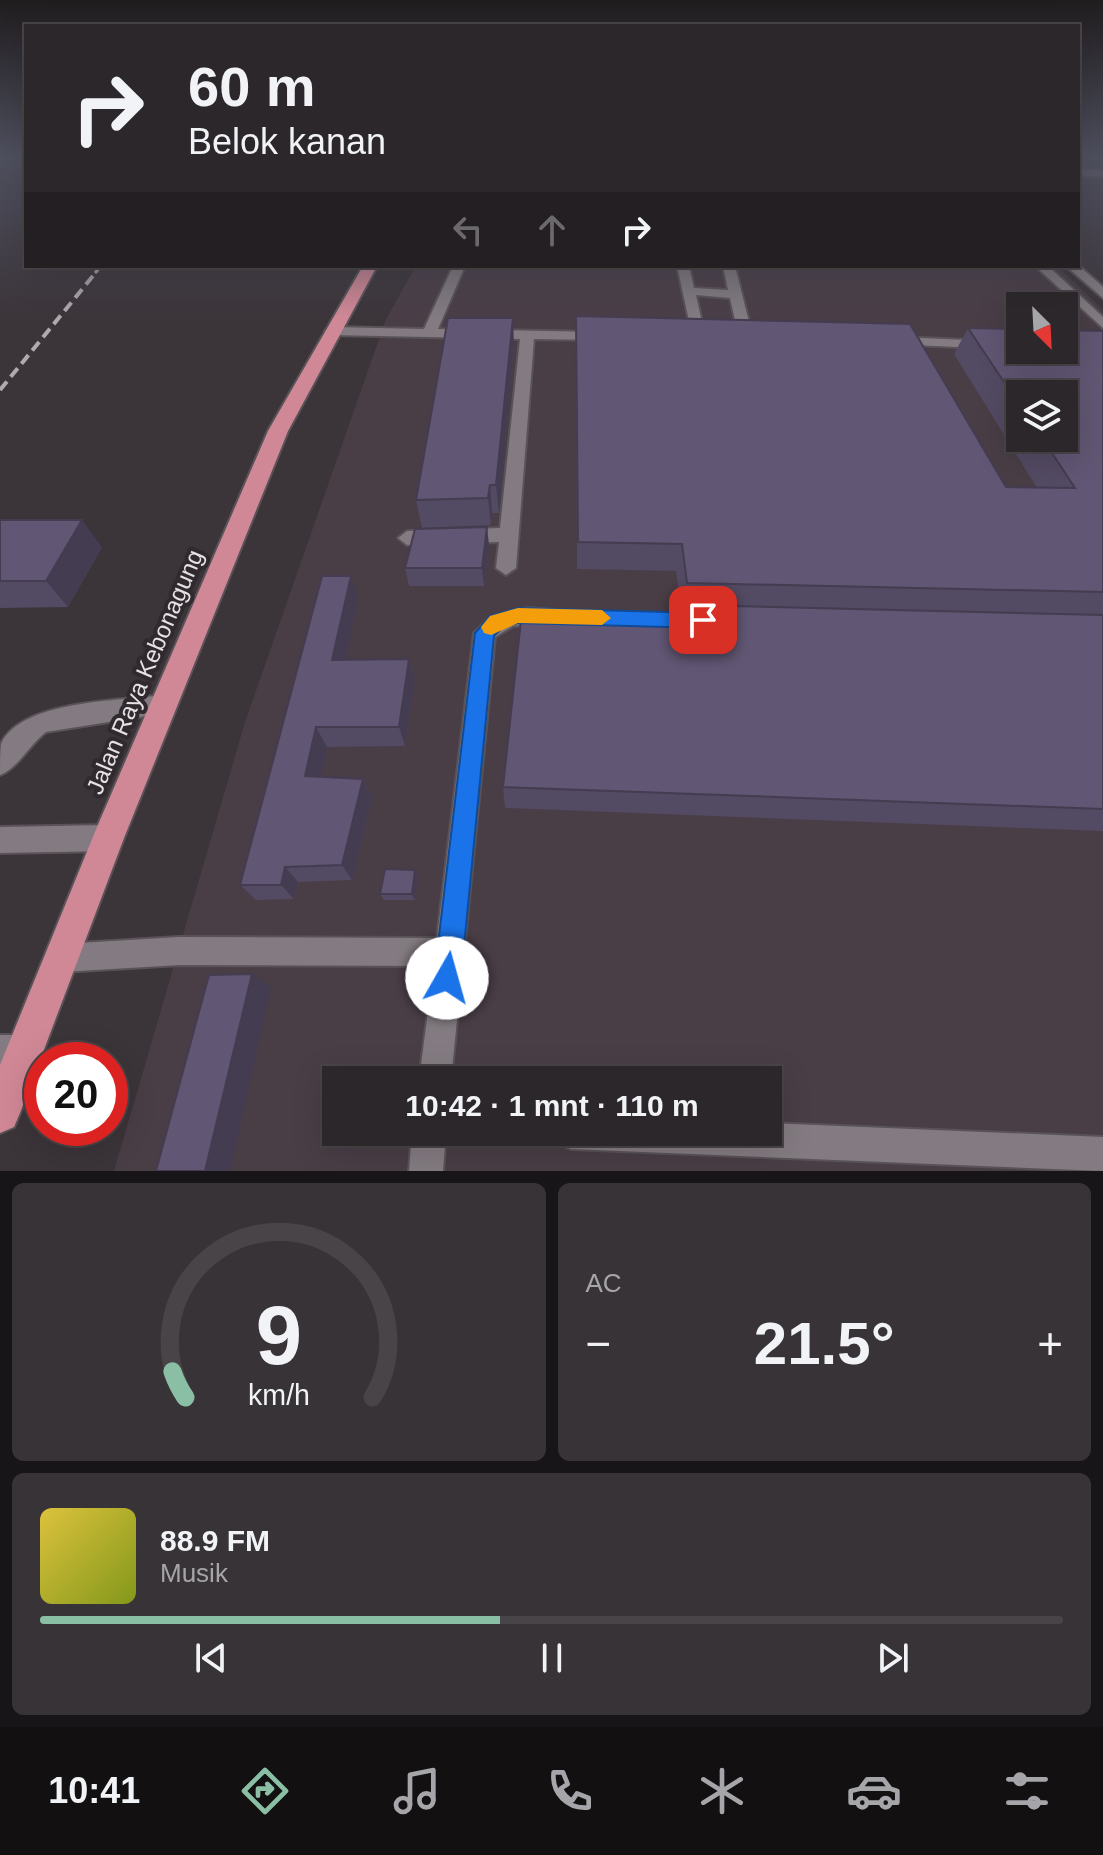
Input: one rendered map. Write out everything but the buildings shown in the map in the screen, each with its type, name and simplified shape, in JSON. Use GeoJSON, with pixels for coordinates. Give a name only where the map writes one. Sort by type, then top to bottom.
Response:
{"type":"FeatureCollection","features":[{"type":"Feature","properties":{"kind":"highway","name":"Jalan Raya Kebonagung"},"geometry":{"type":"LineString","coordinates":[[0,1113],[12,1051],[62,958],[108,838],[278,431],[369,268]]}},
{"type":"Feature","properties":{"kind":"street"},"geometry":{"type":"LineString","coordinates":[[429,334],[458,268]]}},
{"type":"Feature","properties":{"kind":"street"},"geometry":{"type":"LineString","coordinates":[[683,268],[689,291],[691,336],[714,336]]}},
{"type":"Feature","properties":{"kind":"street"},"geometry":{"type":"LineString","coordinates":[[729,268],[736,295],[753,338],[730,337]]}},
{"type":"Feature","properties":{"kind":"street"},"geometry":{"type":"LineString","coordinates":[[1043,268],[1103,324]]}},
{"type":"Feature","properties":{"kind":"street"},"geometry":{"type":"LineString","coordinates":[[1074,268],[1103,294]]}},
{"type":"Feature","properties":{"kind":"street"},"geometry":{"type":"LineString","coordinates":[[689,291],[736,295]]}},
{"type":"Feature","properties":{"kind":"street"},"geometry":{"type":"LineString","coordinates":[[332,331],[620,336]]}},
{"type":"Feature","properties":{"kind":"street"},"geometry":{"type":"LineString","coordinates":[[506,568],[527,336]]}},
{"type":"Feature","properties":{"kind":"street"},"geometry":{"type":"LineString","coordinates":[[876,340],[1006,345]]}},
{"type":"Feature","properties":{"kind":"street"},"geometry":{"type":"LineString","coordinates":[[407,538],[508,535]]}},
{"type":"Feature","properties":{"kind":"street"},"geometry":{"type":"LineString","coordinates":[[437,1066],[485,633],[497,621],[518,616],[565,617]]}},
{"type":"Feature","properties":{"kind":"street"},"geometry":{"type":"LineString","coordinates":[[0,764],[23,735],[41,722],[163,705]]}},
{"type":"Feature","properties":{"kind":"street"},"geometry":{"type":"LineString","coordinates":[[0,840],[108,838]]}},
{"type":"Feature","properties":{"kind":"street"},"geometry":{"type":"LineString","coordinates":[[62,958],[179,951],[450,952]]}},
{"type":"Feature","properties":{"kind":"street"},"geometry":{"type":"LineString","coordinates":[[782,1141],[1103,1154]]}},
{"type":"Feature","properties":{"kind":"street"},"geometry":{"type":"LineString","coordinates":[[426,1171],[428,1146]]}},
{"type":"Feature","properties":{"kind":"shaded area"},"geometry":{"type":"Polygon","coordinates":[[[415,268],[1059,268],[1103,310],[1103,1171],[114,1171],[121,1146],[128,1146],[128,1123],[245,722],[386,319],[415,268]]]}},
{"type":"Feature","properties":{"kind":"railway"},"geometry":{"type":"LineString","coordinates":[[95,273],[99,268]]}},
{"type":"Feature","properties":{"kind":"railway"},"geometry":{"type":"LineString","coordinates":[[0,390],[97,271]]}},
{"type":"Feature","properties":{"kind":"slow traffic"},"geometry":{"type":"LineString","coordinates":[[491,627],[497,621],[518,616],[602,618]]}},
{"type":"Feature","properties":{"kind":"route"},"geometry":{"type":"LineString","coordinates":[[447,978],[471,789],[485,633],[497,621],[518,616],[703,620]]}}]}
